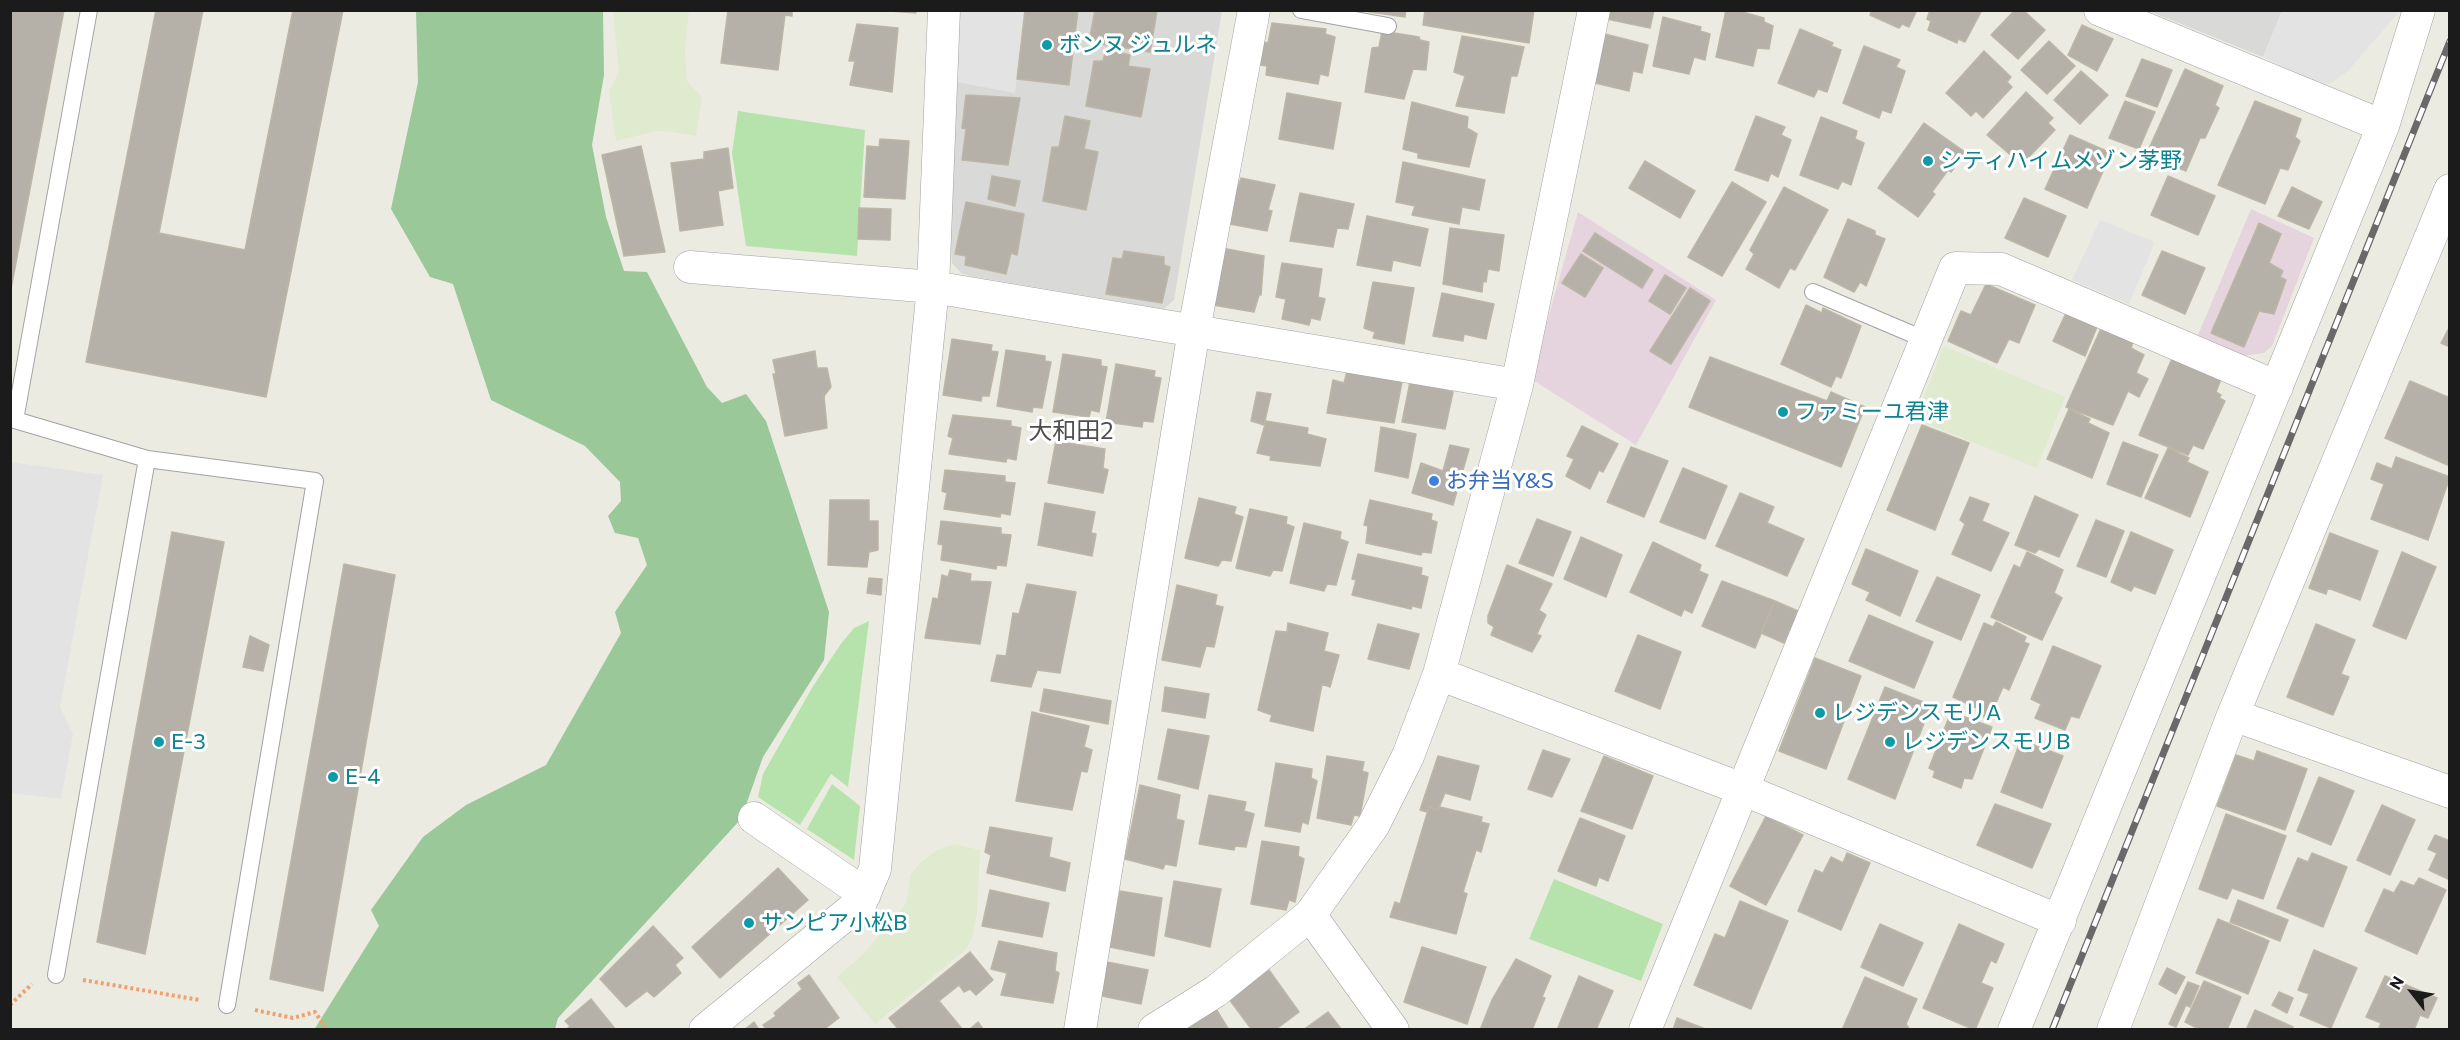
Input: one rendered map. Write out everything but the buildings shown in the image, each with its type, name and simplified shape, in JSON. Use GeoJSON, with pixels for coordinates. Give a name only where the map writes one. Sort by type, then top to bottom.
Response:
{"type":"FeatureCollection","features":[{"type":"Feature","properties":{"kind":"street"},"geometry":{"type":"LineString","coordinates":[[705,1029],[861,902],[875,869],[933,287],[944,10]]}},
{"type":"Feature","properties":{"kind":"street"},"geometry":{"type":"LineString","coordinates":[[1080,1029],[1194,330],[1254,10]]}},
{"type":"Feature","properties":{"kind":"street"},"geometry":{"type":"LineString","coordinates":[[1154,1029],[1216,991],[1310,915],[1373,826],[1408,756],[1439,674],[1517,385],[1594,10]]}},
{"type":"Feature","properties":{"kind":"street"},"geometry":{"type":"LineString","coordinates":[[2100,10],[2383,126]]}},
{"type":"Feature","properties":{"kind":"street"},"geometry":{"type":"LineString","coordinates":[[2014,1029],[2383,126],[2419,10]]}},
{"type":"Feature","properties":{"kind":"street"},"geometry":{"type":"LineString","coordinates":[[2113,1029],[2233,715],[2450,190]]}},
{"type":"Feature","properties":{"kind":"street"},"geometry":{"type":"LineString","coordinates":[[690,267],[933,287],[1517,385]]}},
{"type":"Feature","properties":{"kind":"street"},"geometry":{"type":"LineString","coordinates":[[1645,1029],[1955,268],[2001,269],[2277,387]]}},
{"type":"Feature","properties":{"kind":"street"},"geometry":{"type":"LineString","coordinates":[[1439,674],[1742,789],[2060,921]]}},
{"type":"Feature","properties":{"kind":"street"},"geometry":{"type":"LineString","coordinates":[[2233,715],[2450,792]]}},
{"type":"Feature","properties":{"kind":"street"},"geometry":{"type":"LineString","coordinates":[[754,818],[865,894]]}},
{"type":"Feature","properties":{"kind":"street"},"geometry":{"type":"LineString","coordinates":[[1310,915],[1393,1029]]}},
{"type":"Feature","properties":{"kind":"lane"},"geometry":{"type":"LineString","coordinates":[[89,10],[15,420],[147,459],[315,481],[227,1005]]}},
{"type":"Feature","properties":{"kind":"lane"},"geometry":{"type":"LineString","coordinates":[[1301,10],[1388,26]]}},
{"type":"Feature","properties":{"kind":"lane"},"geometry":{"type":"LineString","coordinates":[[1813,292],[1926,340]]}},
{"type":"Feature","properties":{"kind":"lane"},"geometry":{"type":"LineString","coordinates":[[56,975],[147,459]]}},
{"type":"Feature","properties":{"kind":"path"},"geometry":{"type":"LineString","coordinates":[[56,975],[293,1018],[315,1012],[327,1029]]}},
{"type":"Feature","properties":{"kind":"shaded area"},"geometry":{"type":"Polygon","coordinates":[[[959,11],[1222,11],[1174,300],[1164,309],[970,276],[961,273],[952,263],[950,239],[959,11]]]}},
{"type":"Feature","properties":{"kind":"shaded area"},"geometry":{"type":"Polygon","coordinates":[[[959,11],[1025,11],[1015,93],[957,82],[959,11]]]}},
{"type":"Feature","properties":{"kind":"shaded area"},"geometry":{"type":"Polygon","coordinates":[[[2149,11],[2282,11],[2263,57],[2149,11]]]}},
{"type":"Feature","properties":{"kind":"shaded area"},"geometry":{"type":"Polygon","coordinates":[[[2282,11],[2400,11],[2347,72],[2329,84],[2320,84],[2263,57],[2282,11]]]}},
{"type":"Feature","properties":{"kind":"shaded area"},"geometry":{"type":"Polygon","coordinates":[[[2251,209],[2314,238],[2272,346],[2264,353],[2243,356],[2198,335],[2251,209]]]}},
{"type":"Feature","properties":{"kind":"shaded area"},"geometry":{"type":"Polygon","coordinates":[[[1578,212],[1716,300],[1636,445],[1531,379],[1578,212]]]}},
{"type":"Feature","properties":{"kind":"shaded area"},"geometry":{"type":"Polygon","coordinates":[[[2100,220],[2155,242],[2129,304],[2072,280],[2100,220]]]}},
{"type":"Feature","properties":{"kind":"shaded area"},"geometry":{"type":"Polygon","coordinates":[[[11,462],[103,475],[60,707],[73,734],[61,799],[11,793],[11,462]]]}},
{"type":"Feature","properties":{"kind":"green space"},"geometry":{"type":"Polygon","coordinates":[[[416,11],[603,11],[604,75],[592,145],[606,217],[624,271],[647,272],[707,387],[722,403],[746,394],[766,421],[829,612],[824,660],[763,757],[741,819],[558,1018],[555,1029],[314,1030],[379,926],[371,910],[423,837],[466,805],[546,765],[621,633],[615,612],[647,565],[638,538],[615,533],[608,516],[621,501],[620,482],[585,446],[491,400],[453,284],[430,277],[391,209],[418,82],[416,11]]]}},
{"type":"Feature","properties":{"kind":"green space"},"geometry":{"type":"Polygon","coordinates":[[[613,11],[689,11],[685,50],[687,81],[702,97],[696,136],[656,131],[616,141],[609,91],[619,72],[613,11]]]}},
{"type":"Feature","properties":{"kind":"green space"},"geometry":{"type":"Polygon","coordinates":[[[738,111],[865,130],[857,256],[746,246],[732,153],[738,111]]]}},
{"type":"Feature","properties":{"kind":"green space"},"geometry":{"type":"Polygon","coordinates":[[[1944,346],[2065,397],[2037,468],[1915,419],[1944,346]]]}},
{"type":"Feature","properties":{"kind":"green space"},"geometry":{"type":"Polygon","coordinates":[[[869,621],[848,787],[831,774],[800,825],[758,797],[763,774],[812,688],[840,645],[854,628],[869,621]]]}},
{"type":"Feature","properties":{"kind":"green space"},"geometry":{"type":"Polygon","coordinates":[[[832,784],[860,806],[854,860],[807,829],[832,784]]]}},
{"type":"Feature","properties":{"kind":"green space"},"geometry":{"type":"Polygon","coordinates":[[[955,844],[980,850],[977,913],[972,939],[964,951],[875,1024],[837,977],[862,955],[907,902],[910,875],[921,862],[937,850],[955,844]]]}},
{"type":"Feature","properties":{"kind":"green space"},"geometry":{"type":"Polygon","coordinates":[[[1554,879],[1663,924],[1641,981],[1529,939],[1554,879]]]}},
{"type":"Feature","properties":{"kind":"railway"},"geometry":{"type":"LineString","coordinates":[[2052,1030],[2450,41]]}},
{"type":"Feature","properties":{"kind":"place","name":"ボンヌ ジュルネ"},"geometry":{"type":"Point","coordinates":[1047,45]}},
{"type":"Feature","properties":{"kind":"place","name":"シティハイムメゾン茅野"},"geometry":{"type":"Point","coordinates":[1928,161]}},
{"type":"Feature","properties":{"kind":"place","name":"ファミーユ君津"},"geometry":{"type":"Point","coordinates":[1783,412]}},
{"type":"Feature","properties":{"kind":"place","name":"お弁当Y&S"},"geometry":{"type":"Point","coordinates":[1434,481]}},
{"type":"Feature","properties":{"kind":"place","name":"レジデンスモリA"},"geometry":{"type":"Point","coordinates":[1820,713]}},
{"type":"Feature","properties":{"kind":"place","name":"E-3"},"geometry":{"type":"Point","coordinates":[159,742]}},
{"type":"Feature","properties":{"kind":"place","name":"レジデンスモリB"},"geometry":{"type":"Point","coordinates":[1890,742]}},
{"type":"Feature","properties":{"kind":"place","name":"E-4"},"geometry":{"type":"Point","coordinates":[333,777]}},
{"type":"Feature","properties":{"kind":"place","name":"サンピア小松B"},"geometry":{"type":"Point","coordinates":[749,923]}},
{"type":"Feature","properties":{"kind":"district","name":"大和田2"},"geometry":{"type":"Point","coordinates":[1071,431]}}]}
